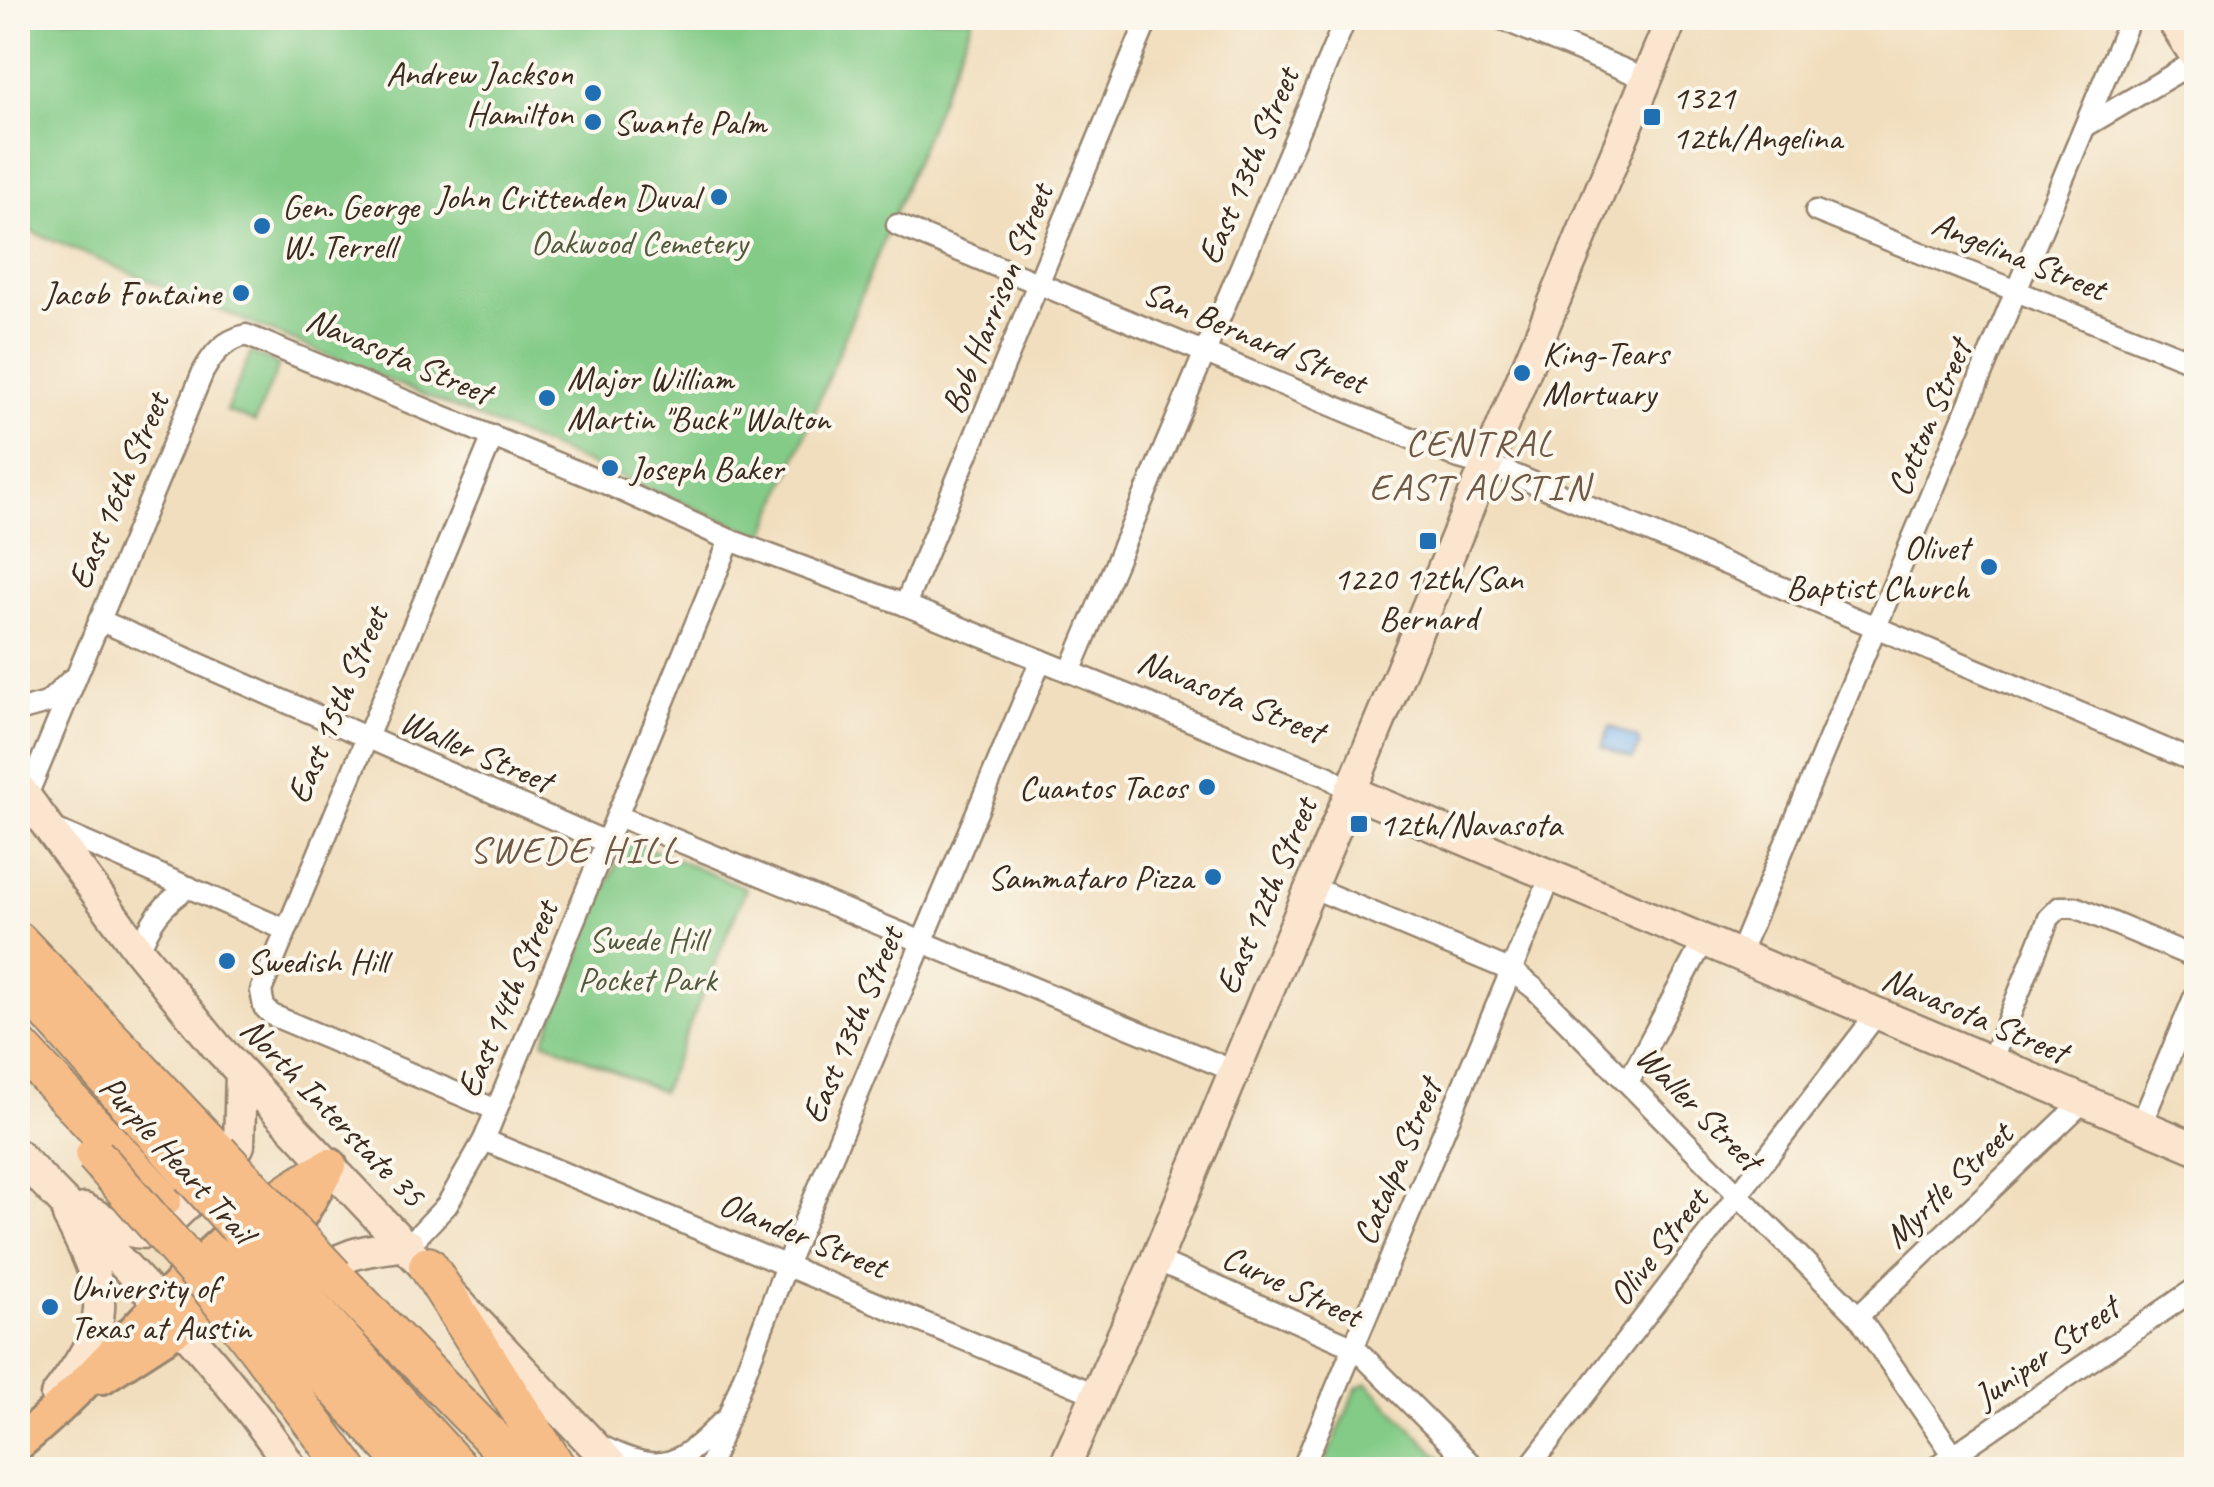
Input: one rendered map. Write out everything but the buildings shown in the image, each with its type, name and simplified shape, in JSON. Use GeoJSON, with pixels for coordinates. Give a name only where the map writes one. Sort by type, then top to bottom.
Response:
{"type":"FeatureCollection","features":[{"type":"Feature","properties":{"kind":"highway"},"geometry":{"type":"LineString","coordinates":[[18,941],[190,1175],[523,1470]]}},
{"type":"Feature","properties":{"kind":"highway","name":"Purple Heart Trail"},"geometry":{"type":"LineString","coordinates":[[18,978],[190,1175],[460,1470]]}},
{"type":"Feature","properties":{"kind":"highway"},"geometry":{"type":"LineString","coordinates":[[18,1049],[95,1155],[211,1288],[348,1470]]}},
{"type":"Feature","properties":{"kind":"highway","name":"Purple Heart Trail"},"geometry":{"type":"LineString","coordinates":[[18,1049],[190,1175],[282,1330],[411,1470]]}},
{"type":"Feature","properties":{"kind":"highway"},"geometry":{"type":"LineString","coordinates":[[418,1255],[558,1470]]}},
{"type":"Feature","properties":{"kind":"main road"},"geometry":{"type":"LineString","coordinates":[[21,1441],[171,1314],[278,1192],[330,1165]]}},
{"type":"Feature","properties":{"kind":"street","name":"Bob Harrison Street"},"geometry":{"type":"LineString","coordinates":[[905,605],[1148,18]]}},
{"type":"Feature","properties":{"kind":"street","name":"East 13th Street"},"geometry":{"type":"LineString","coordinates":[[1070,672],[1346,18]]}},
{"type":"Feature","properties":{"kind":"street"},"geometry":{"type":"LineString","coordinates":[[1499,18],[1647,79]]}},
{"type":"Feature","properties":{"kind":"street","name":"East 12th Street"},"geometry":{"type":"LineString","coordinates":[[1064,1470],[1156,1260],[1672,18]]}},
{"type":"Feature","properties":{"kind":"street","name":"Cotton Street"},"geometry":{"type":"LineString","coordinates":[[1738,957],[2130,18]]}},
{"type":"Feature","properties":{"kind":"street"},"geometry":{"type":"LineString","coordinates":[[2086,126],[2196,59],[2171,18]]}},
{"type":"Feature","properties":{"kind":"street","name":"Angelina Street"},"geometry":{"type":"LineString","coordinates":[[1816,211],[2196,363]]}},
{"type":"Feature","properties":{"kind":"street","name":"San Bernard Street"},"geometry":{"type":"LineString","coordinates":[[896,225],[1877,626],[2196,762]]}},
{"type":"Feature","properties":{"kind":"street","name":"Navasota Street"},"geometry":{"type":"LineString","coordinates":[[230,340],[246,336],[262,339],[730,540],[905,605],[1327,776],[1350,791],[1550,878],[2196,1148]]}},
{"type":"Feature","properties":{"kind":"street","name":"East 16th Street"},"geometry":{"type":"LineString","coordinates":[[22,792],[76,675],[203,372],[213,353],[230,340]]}},
{"type":"Feature","properties":{"kind":"street","name":"East 15th Street"},"geometry":{"type":"LineString","coordinates":[[493,436],[261,991],[264,1007],[272,1016],[494,1109]]}},
{"type":"Feature","properties":{"kind":"street","name":"East 14th Street"},"geometry":{"type":"LineString","coordinates":[[418,1255],[484,1140],[730,540]]}},
{"type":"Feature","properties":{"kind":"street","name":"Waller Street"},"geometry":{"type":"LineString","coordinates":[[99,620],[608,843]]}},
{"type":"Feature","properties":{"kind":"street","name":"East 13th Street"},"geometry":{"type":"LineString","coordinates":[[708,1470],[787,1263],[1041,660]]}},
{"type":"Feature","properties":{"kind":"street","name":"East 16th Street"},"geometry":{"type":"LineString","coordinates":[[18,711],[47,702],[76,675]]}},
{"type":"Feature","properties":{"kind":"street","name":"North Interstate 35"},"geometry":{"type":"LineString","coordinates":[[22,792],[139,951],[241,1072],[598,1445],[617,1470]]}},
{"type":"Feature","properties":{"kind":"street"},"geometry":{"type":"LineString","coordinates":[[618,816],[1234,1071]]}},
{"type":"Feature","properties":{"kind":"street"},"geometry":{"type":"LineString","coordinates":[[50,827],[286,930]]}},
{"type":"Feature","properties":{"kind":"street","name":"Catalpa Street"},"geometry":{"type":"LineString","coordinates":[[1302,1470],[1550,878]]}},
{"type":"Feature","properties":{"kind":"street"},"geometry":{"type":"LineString","coordinates":[[139,951],[150,923],[168,900],[189,887]]}},
{"type":"Feature","properties":{"kind":"street","name":"Waller Street"},"geometry":{"type":"LineString","coordinates":[[1311,887],[1512,971],[1628,1082],[1858,1316],[1959,1462]]}},
{"type":"Feature","properties":{"kind":"street"},"geometry":{"type":"LineString","coordinates":[[1991,1062],[2049,918],[2060,907],[2076,908],[2196,958]]}},
{"type":"Feature","properties":{"kind":"street"},"geometry":{"type":"LineString","coordinates":[[1628,1082],[1703,942]]}},
{"type":"Feature","properties":{"kind":"street"},"geometry":{"type":"LineString","coordinates":[[2141,1125],[2196,993]]}},
{"type":"Feature","properties":{"kind":"street","name":"Olive Street"},"geometry":{"type":"LineString","coordinates":[[1527,1470],[1876,1015]]}},
{"type":"Feature","properties":{"kind":"street"},"geometry":{"type":"LineString","coordinates":[[58,1196],[134,1234],[162,1228],[230,1163],[239,1145],[241,1072]]}},
{"type":"Feature","properties":{"kind":"street","name":"Myrtle Street"},"geometry":{"type":"LineString","coordinates":[[1858,1316],[2084,1102]]}},
{"type":"Feature","properties":{"kind":"street","name":"Olander Street"},"geometry":{"type":"LineString","coordinates":[[484,1140],[1095,1394]]}},
{"type":"Feature","properties":{"kind":"street"},"geometry":{"type":"LineString","coordinates":[[18,1155],[171,1314],[249,1403],[293,1470]]}},
{"type":"Feature","properties":{"kind":"street"},"geometry":{"type":"LineString","coordinates":[[21,1441],[80,1364],[98,1320],[100,1297],[95,1267],[58,1196]]}},
{"type":"Feature","properties":{"kind":"street"},"geometry":{"type":"LineString","coordinates":[[249,1403],[245,1367],[253,1337],[330,1262],[350,1252],[418,1255]]}},
{"type":"Feature","properties":{"kind":"street","name":"Curve Street"},"geometry":{"type":"LineString","coordinates":[[1156,1260],[1354,1347],[1477,1470]]}},
{"type":"Feature","properties":{"kind":"street","name":"Juniper Street"},"geometry":{"type":"LineString","coordinates":[[1932,1470],[1959,1462],[2196,1288]]}},
{"type":"Feature","properties":{"kind":"street","name":"East 13th Street"},"geometry":{"type":"LineString","coordinates":[[598,1445],[639,1464],[664,1465],[690,1454],[727,1417]]}},
{"type":"Feature","properties":{"kind":"green space","name":"Oakwood Cemetery"},"geometry":{"type":"Polygon","coordinates":[[[18,18],[973,18],[764,537],[18,226],[18,18]]]}},
{"type":"Feature","properties":{"kind":"green space"},"geometry":{"type":"Polygon","coordinates":[[[251,353],[279,365],[255,422],[226,411],[251,353]]]}},
{"type":"Feature","properties":{"kind":"green space","name":"Swede Hill Pocket Park"},"geometry":{"type":"Polygon","coordinates":[[[626,839],[746,888],[662,1092],[544,1041],[626,839]]]}},
{"type":"Feature","properties":{"kind":"green space"},"geometry":{"type":"Polygon","coordinates":[[[1367,1383],[1451,1469],[1322,1469],[1357,1388],[1367,1383]]]}},
{"type":"Feature","properties":{"kind":"water"},"geometry":{"type":"Polygon","coordinates":[[[1610,726],[1637,738],[1640,744],[1633,759],[1602,746],[1610,726]]]}},
{"type":"Feature","properties":{"kind":"place","name":"Andrew Jackson Hamilton"},"geometry":{"type":"Point","coordinates":[593,93]}},
{"type":"Feature","properties":{"kind":"place","name":"1321 12th/Angelina"},"geometry":{"type":"Point","coordinates":[1652,117]}},
{"type":"Feature","properties":{"kind":"place","name":"Swante Palm"},"geometry":{"type":"Point","coordinates":[593,122]}},
{"type":"Feature","properties":{"kind":"place","name":"John Crittenden Duval"},"geometry":{"type":"Point","coordinates":[719,197]}},
{"type":"Feature","properties":{"kind":"place","name":"Gen. George W. Terrell"},"geometry":{"type":"Point","coordinates":[262,226]}},
{"type":"Feature","properties":{"kind":"place","name":"Jacob Fontaine"},"geometry":{"type":"Point","coordinates":[241,293]}},
{"type":"Feature","properties":{"kind":"place","name":"King-Tears Mortuary"},"geometry":{"type":"Point","coordinates":[1522,373]}},
{"type":"Feature","properties":{"kind":"place","name":"Major William Martin \"Buck\" Walton"},"geometry":{"type":"Point","coordinates":[547,398]}},
{"type":"Feature","properties":{"kind":"place","name":"Joseph Baker"},"geometry":{"type":"Point","coordinates":[610,468]}},
{"type":"Feature","properties":{"kind":"place","name":"1220 12th/San Bernard"},"geometry":{"type":"Point","coordinates":[1428,541]}},
{"type":"Feature","properties":{"kind":"place","name":"Olivet Baptist Church"},"geometry":{"type":"Point","coordinates":[1989,567]}},
{"type":"Feature","properties":{"kind":"place","name":"Cuantos Tacos"},"geometry":{"type":"Point","coordinates":[1207,787]}},
{"type":"Feature","properties":{"kind":"place","name":"12th/Navasota"},"geometry":{"type":"Point","coordinates":[1359,824]}},
{"type":"Feature","properties":{"kind":"place","name":"Sammataro Pizza"},"geometry":{"type":"Point","coordinates":[1213,877]}},
{"type":"Feature","properties":{"kind":"place","name":"Swedish Hill"},"geometry":{"type":"Point","coordinates":[227,961]}},
{"type":"Feature","properties":{"kind":"place","name":"University of Texas at Austin"},"geometry":{"type":"Point","coordinates":[50,1307]}},
{"type":"Feature","properties":{"kind":"district","name":"CENTRAL EAST AUSTIN"},"geometry":{"type":"Point","coordinates":[1480,464]}},
{"type":"Feature","properties":{"kind":"district","name":"SWEDE HILL"},"geometry":{"type":"Point","coordinates":[575,849]}}]}
